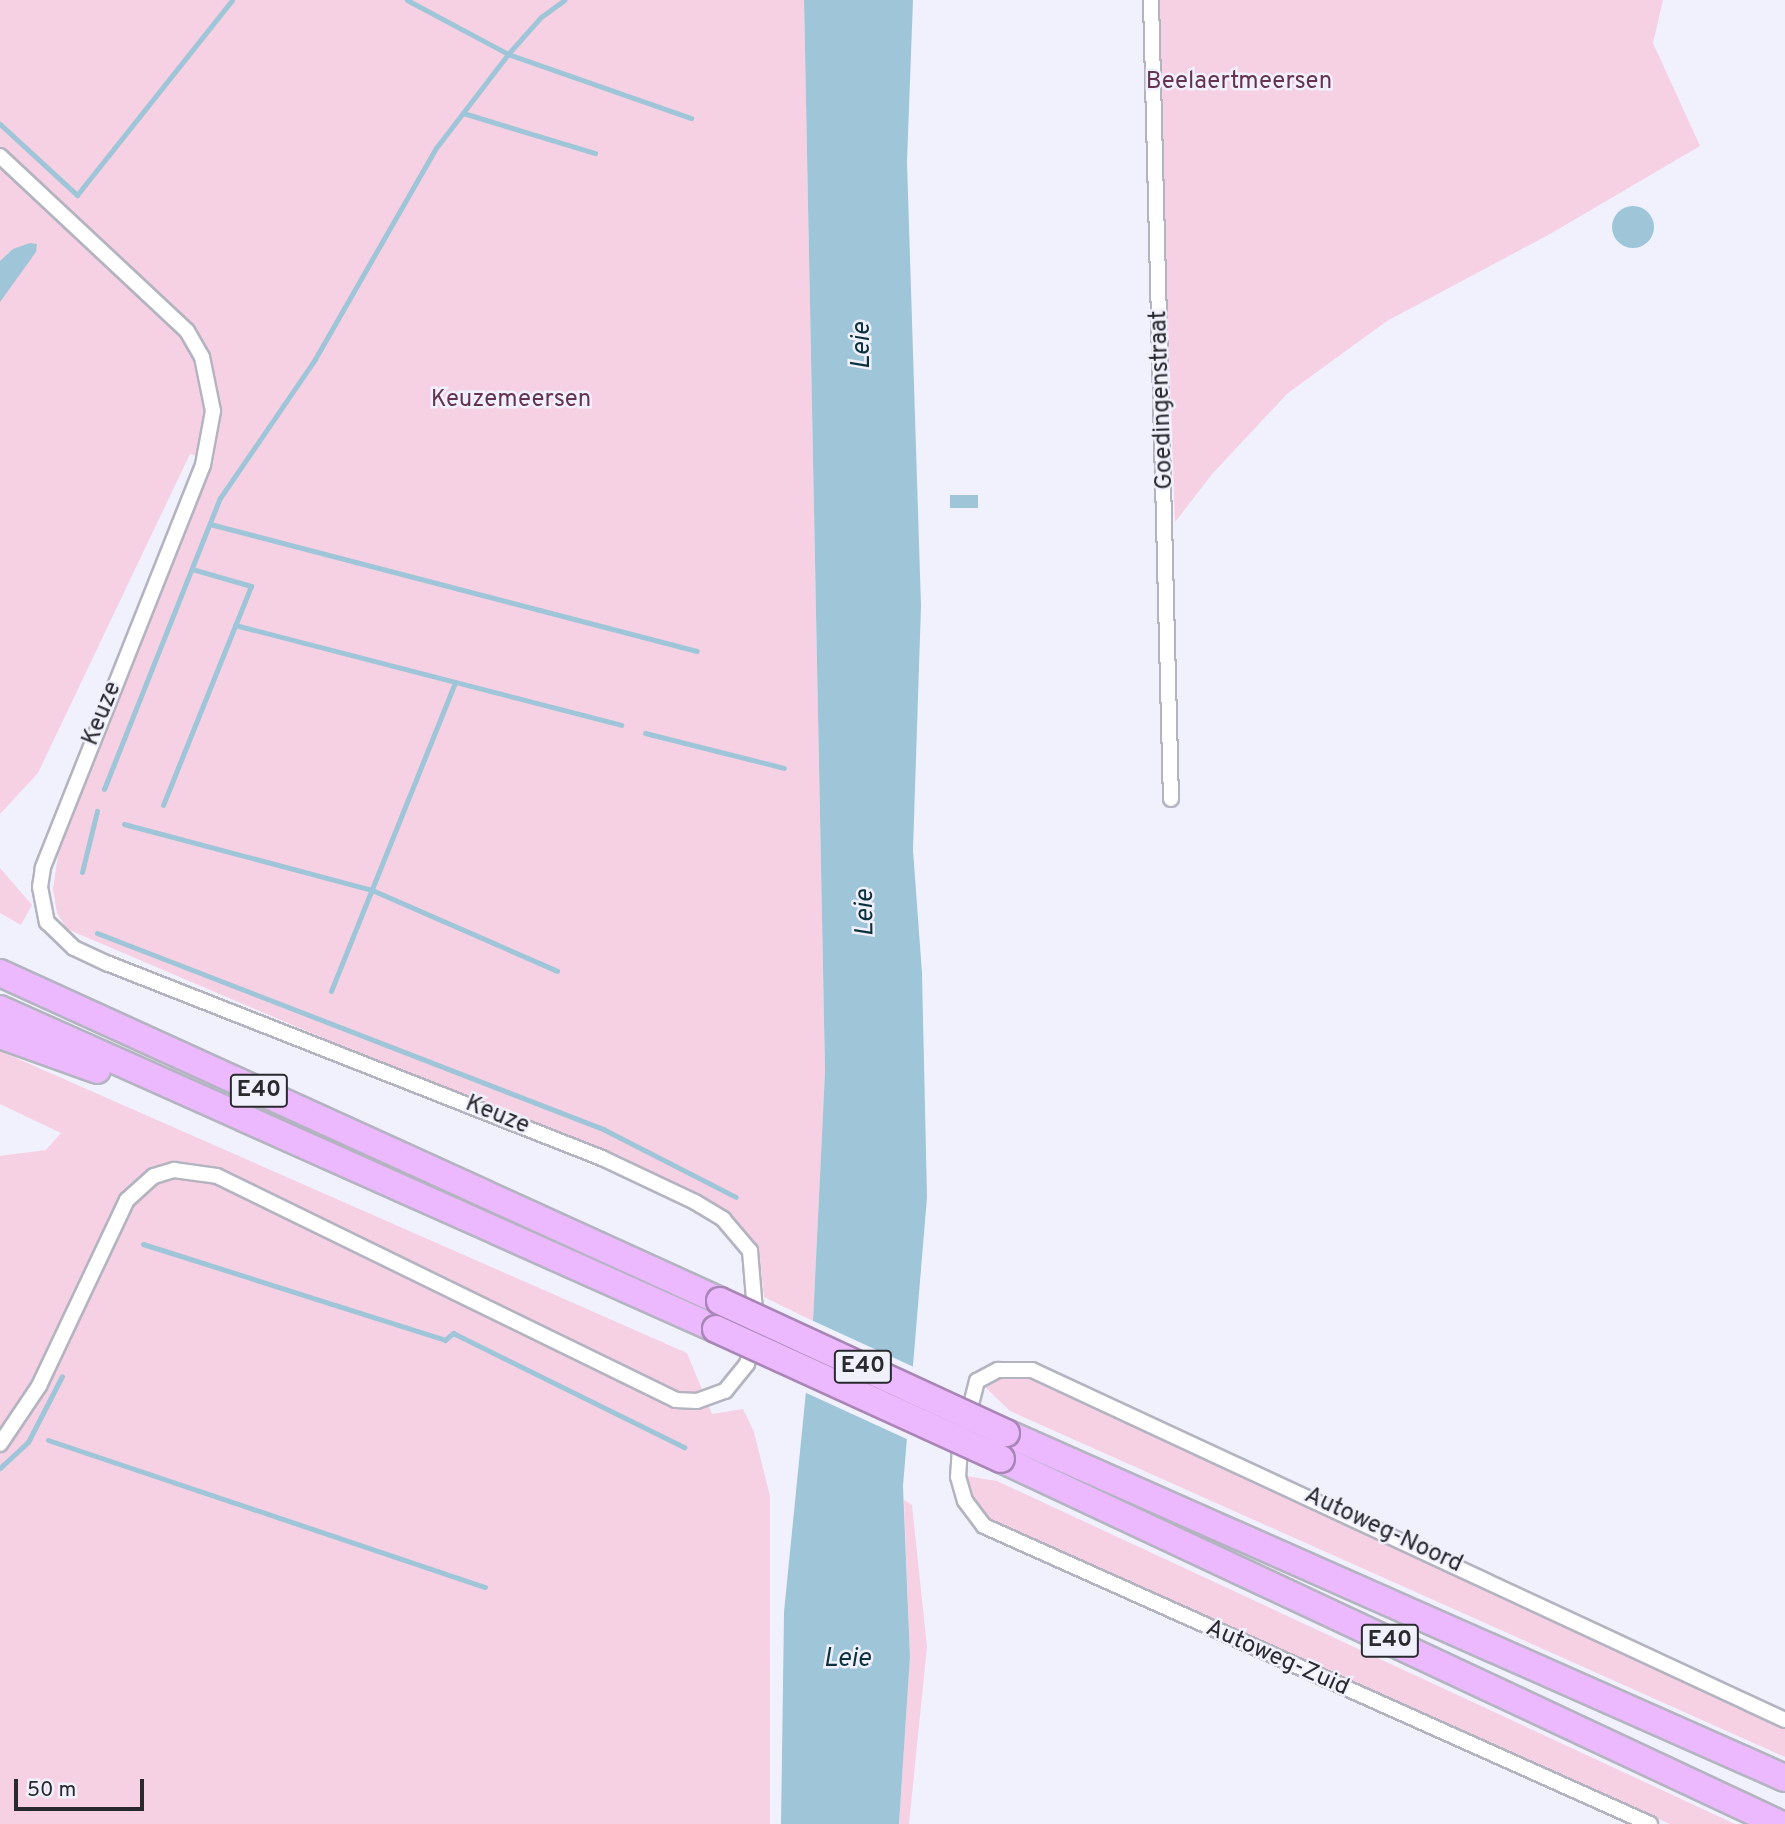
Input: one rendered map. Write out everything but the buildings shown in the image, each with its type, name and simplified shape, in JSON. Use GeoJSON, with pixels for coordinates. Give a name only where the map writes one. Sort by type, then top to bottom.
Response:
{"type":"FeatureCollection","features":[{"type":"Feature","properties":{"kind":"highway"},"geometry":{"type":"LineString","coordinates":[[0,953],[54,997]]}},
{"type":"Feature","properties":{"kind":"highway","name":"E40"},"geometry":{"type":"LineString","coordinates":[[0,973],[720,1301],[1003,1446],[1780,1824]]}},
{"type":"Feature","properties":{"kind":"highway","name":"E40"},"geometry":{"type":"LineString","coordinates":[[0,1009],[716,1329],[1003,1446],[1785,1778]]}},
{"type":"Feature","properties":{"kind":"highway"},"geometry":{"type":"LineString","coordinates":[[0,1035],[273,1132]]}},
{"type":"Feature","properties":{"kind":"street","name":"Goedingenstraat"},"geometry":{"type":"LineString","coordinates":[[1151,0],[1171,799]]}},
{"type":"Feature","properties":{"kind":"street","name":"Keuze"},"geometry":{"type":"LineString","coordinates":[[0,156],[187,331],[202,357],[213,411],[203,466],[43,868],[40,887],[47,922],[74,948],[109,964],[601,1158],[695,1202],[723,1219],[750,1251],[756,1312],[747,1364],[725,1391],[697,1401],[676,1400],[217,1176],[174,1170],[154,1176],[127,1200],[39,1386],[0,1444]]}},
{"type":"Feature","properties":{"kind":"street","name":"Autoweg-Noord"},"geometry":{"type":"LineString","coordinates":[[977,1381],[998,1370],[1032,1370],[1785,1720]]}},
{"type":"Feature","properties":{"kind":"street","name":"Autoweg-Zuid"},"geometry":{"type":"LineString","coordinates":[[977,1381],[960,1448],[958,1477],[965,1501],[984,1526],[1650,1824]]}},
{"type":"Feature","properties":{"kind":"green space","name":"Keuzemeersen"},"geometry":{"type":"Polygon","coordinates":[[[0,0],[804,0],[825,1071],[813,1321],[764,1297],[759,1250],[731,1215],[621,1156],[429,1083],[67,929],[57,913],[53,889],[59,849],[214,461],[190,454],[38,773],[0,814],[0,0]]]}},
{"type":"Feature","properties":{"kind":"green space","name":"Beelaertmeersen"},"geometry":{"type":"Polygon","coordinates":[[[1156,0],[1663,0],[1653,43],[1700,146],[1550,234],[1387,321],[1288,393],[1213,473],[1175,522],[1156,0]]]}},
{"type":"Feature","properties":{"kind":"green space"},"geometry":{"type":"Polygon","coordinates":[[[0,868],[32,905],[21,925],[0,913],[0,868]]]}},
{"type":"Feature","properties":{"kind":"green space"},"geometry":{"type":"Polygon","coordinates":[[[0,1051],[687,1353],[712,1414],[743,1409],[754,1432],[770,1496],[770,1824],[0,1824],[0,1156],[46,1150],[61,1133],[0,1104],[0,1051]]]}},
{"type":"Feature","properties":{"kind":"green space"},"geometry":{"type":"Polygon","coordinates":[[[1000,1377],[1030,1378],[1188,1448],[1785,1728],[1785,1757],[1010,1411],[984,1386],[1000,1377]]]}},
{"type":"Feature","properties":{"kind":"green space"},"geometry":{"type":"Polygon","coordinates":[[[966,1476],[997,1481],[1735,1824],[1670,1824],[1303,1663],[989,1519],[972,1498],[966,1476]]]}},
{"type":"Feature","properties":{"kind":"green space"},"geometry":{"type":"Polygon","coordinates":[[[904,1500],[912,1505],[927,1647],[909,1824],[899,1824],[910,1657],[904,1500]]]}},
{"type":"Feature","properties":{"kind":"water","name":"Leie"},"geometry":{"type":"Polygon","coordinates":[[[804,0],[913,0],[907,162],[921,606],[913,850],[922,973],[927,1197],[903,1486],[910,1657],[899,1824],[781,1824],[784,1612],[813,1321],[825,1071],[804,0]]]}},
{"type":"Feature","properties":{"kind":"water"},"geometry":{"type":"Polygon","coordinates":[[[1633,206],[1648,212],[1654,227],[1648,242],[1633,248],[1618,242],[1612,227],[1618,212],[1633,206]]]}},
{"type":"Feature","properties":{"kind":"water"},"geometry":{"type":"Polygon","coordinates":[[[30,243],[37,244],[36,252],[0,302],[0,261],[13,249],[30,243]]]}},
{"type":"Feature","properties":{"kind":"water"},"geometry":{"type":"Polygon","coordinates":[[[950,495],[978,495],[978,508],[950,508],[950,495]]]}},
{"type":"Feature","properties":{"kind":"pier"},"geometry":{"type":"Polygon","coordinates":[[[809,1319],[916,1368],[911,1441],[802,1391],[809,1319]]]}},
{"type":"Feature","properties":{"kind":"waterway"},"geometry":{"type":"LineString","coordinates":[[0,124],[77,195],[232,0]]}},
{"type":"Feature","properties":{"kind":"waterway"},"geometry":{"type":"LineString","coordinates":[[407,0],[508,54],[691,118]]}},
{"type":"Feature","properties":{"kind":"waterway"},"geometry":{"type":"LineString","coordinates":[[104,789],[220,498],[315,359],[436,148],[508,54],[541,17],[564,0]]}},
{"type":"Feature","properties":{"kind":"waterway"},"geometry":{"type":"LineString","coordinates":[[463,113],[595,153]]}},
{"type":"Feature","properties":{"kind":"waterway"},"geometry":{"type":"LineString","coordinates":[[210,524],[697,651]]}},
{"type":"Feature","properties":{"kind":"waterway"},"geometry":{"type":"LineString","coordinates":[[163,805],[251,586],[192,569]]}},
{"type":"Feature","properties":{"kind":"waterway"},"geometry":{"type":"LineString","coordinates":[[235,625],[621,725]]}},
{"type":"Feature","properties":{"kind":"waterway"},"geometry":{"type":"LineString","coordinates":[[331,991],[455,682]]}},
{"type":"Feature","properties":{"kind":"waterway"},"geometry":{"type":"LineString","coordinates":[[645,733],[784,768]]}},
{"type":"Feature","properties":{"kind":"waterway"},"geometry":{"type":"LineString","coordinates":[[82,872],[97,811]]}},
{"type":"Feature","properties":{"kind":"waterway"},"geometry":{"type":"LineString","coordinates":[[124,824],[372,890],[557,971]]}},
{"type":"Feature","properties":{"kind":"waterway"},"geometry":{"type":"LineString","coordinates":[[97,933],[603,1129],[736,1197]]}},
{"type":"Feature","properties":{"kind":"waterway"},"geometry":{"type":"LineString","coordinates":[[143,1244],[445,1340],[453,1333],[684,1447]]}},
{"type":"Feature","properties":{"kind":"waterway"},"geometry":{"type":"LineString","coordinates":[[0,1468],[28,1442],[62,1376]]}},
{"type":"Feature","properties":{"kind":"waterway"},"geometry":{"type":"LineString","coordinates":[[48,1440],[485,1587]]}}]}
